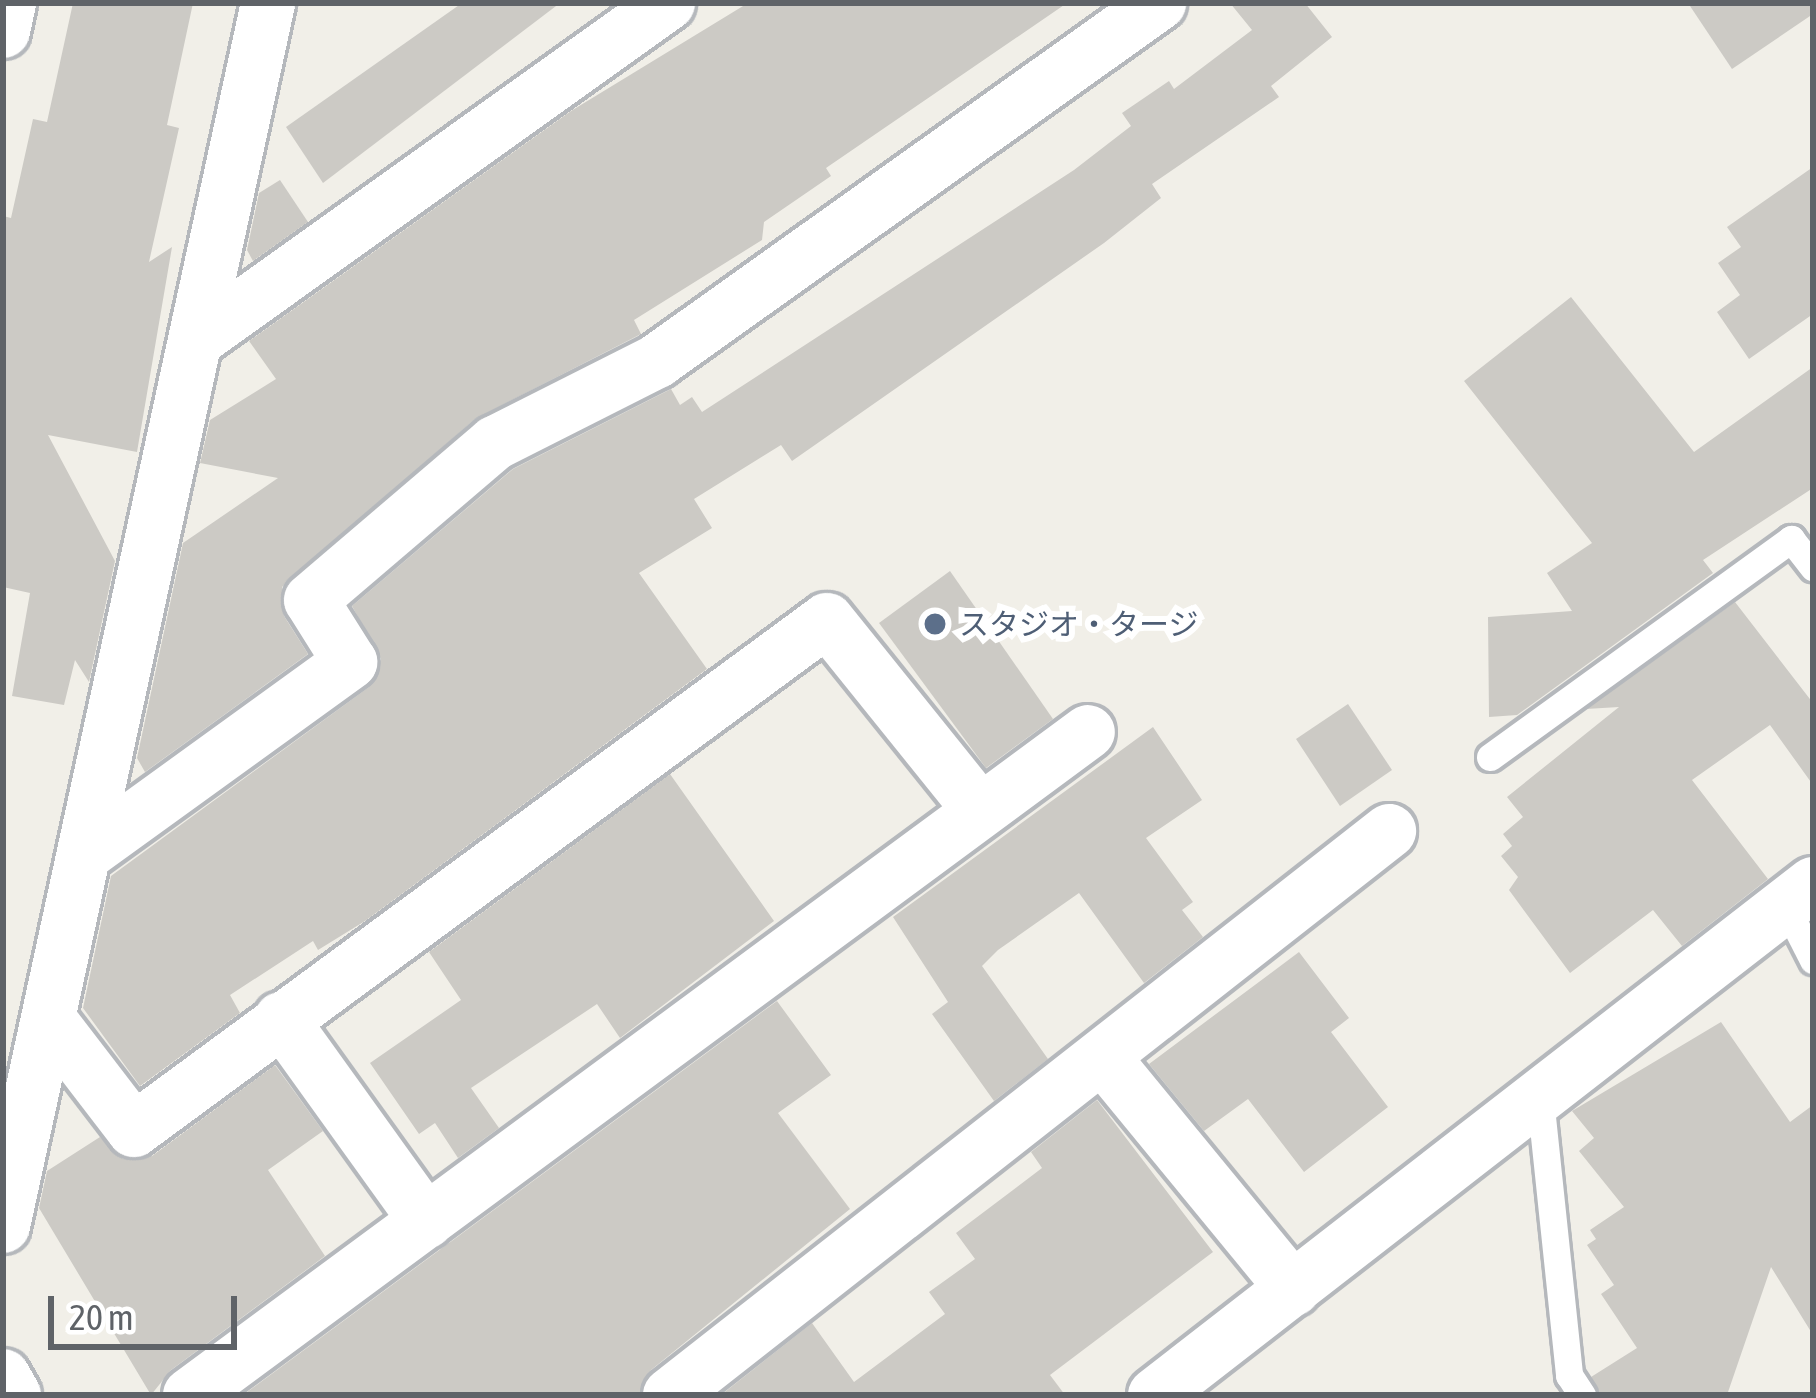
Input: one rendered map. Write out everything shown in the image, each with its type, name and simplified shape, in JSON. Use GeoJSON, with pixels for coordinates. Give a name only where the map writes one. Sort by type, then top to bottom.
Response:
{"type":"FeatureCollection","features":[{"type":"Feature","properties":{"kind":"street"},"geometry":{"type":"LineString","coordinates":[[3,31],[9,3]]}},
{"type":"Feature","properties":{"kind":"street"},"geometry":{"type":"LineString","coordinates":[[3,1226],[202,336],[268,3]]}},
{"type":"Feature","properties":{"kind":"street"},"geometry":{"type":"LineString","coordinates":[[202,336],[668,3]]}},
{"type":"Feature","properties":{"kind":"street"},"geometry":{"type":"LineString","coordinates":[[88,852],[350,662],[311,600],[495,443],[657,361],[1159,3]]}},
{"type":"Feature","properties":{"kind":"street"},"geometry":{"type":"LineString","coordinates":[[51,1022],[134,1130],[827,620],[980,809]]}},
{"type":"Feature","properties":{"kind":"street"},"geometry":{"type":"LineString","coordinates":[[190,1395],[1088,732]]}},
{"type":"Feature","properties":{"kind":"street"},"geometry":{"type":"LineString","coordinates":[[670,1395],[1106,1061],[1389,831]]}},
{"type":"Feature","properties":{"kind":"street"},"geometry":{"type":"LineString","coordinates":[[1155,1395],[1799,895]]}},
{"type":"Feature","properties":{"kind":"street"},"geometry":{"type":"LineString","coordinates":[[281,1019],[426,1221]]}},
{"type":"Feature","properties":{"kind":"street"},"geometry":{"type":"LineString","coordinates":[[1106,1061],[1293,1288]]}},
{"type":"Feature","properties":{"kind":"street"},"geometry":{"type":"LineString","coordinates":[[3,1376],[14,1395]]}},
{"type":"Feature","properties":{"kind":"lane"},"geometry":{"type":"LineString","coordinates":[[1490,757],[1792,539],[1813,567]]}},
{"type":"Feature","properties":{"kind":"lane"},"geometry":{"type":"LineString","coordinates":[[1799,895],[1813,960]]}},
{"type":"Feature","properties":{"kind":"lane"},"geometry":{"type":"LineString","coordinates":[[1540,1098],[1569,1375],[1582,1395]]}},
{"type":"Feature","properties":{"kind":"building"},"geometry":{"type":"Polygon","coordinates":[[[73,3],[193,3],[167,125],[179,128],[149,262],[172,247],[137,452],[48,435],[115,561],[89,682],[75,660],[64,705],[12,696],[30,593],[3,587],[3,216],[11,218],[33,119],[47,122],[73,3]]]}},
{"type":"Feature","properties":{"kind":"building"},"geometry":{"type":"Polygon","coordinates":[[[462,3],[560,3],[323,183],[286,127],[462,3]]]}},
{"type":"Feature","properties":{"kind":"building"},"geometry":{"type":"Polygon","coordinates":[[[748,3],[1067,3],[826,168],[831,176],[764,222],[762,240],[634,320],[641,334],[475,419],[282,587],[284,616],[308,654],[145,772],[137,758],[183,543],[278,478],[200,463],[210,420],[276,379],[249,341],[571,111],[748,3]]]}},
{"type":"Feature","properties":{"kind":"building"},"geometry":{"type":"Polygon","coordinates":[[[1230,3],[1305,3],[1332,37],[1271,86],[1279,97],[1152,184],[1161,198],[1104,243],[792,461],[781,445],[694,499],[712,528],[639,573],[707,669],[365,921],[318,950],[313,941],[230,995],[240,1013],[140,1086],[83,1008],[111,876],[369,687],[381,659],[352,606],[513,469],[671,389],[680,405],[692,397],[702,412],[1074,170],[1131,126],[1122,113],[1169,81],[1174,89],[1252,30],[1230,3]]]}},
{"type":"Feature","properties":{"kind":"building"},"geometry":{"type":"Polygon","coordinates":[[[1688,3],[1813,3],[1813,14],[1732,69],[1688,3]]]}},
{"type":"Feature","properties":{"kind":"building"},"geometry":{"type":"Polygon","coordinates":[[[1813,167],[1813,314],[1749,359],[1717,312],[1740,295],[1718,263],[1741,247],[1727,227],[1813,167]]]}},
{"type":"Feature","properties":{"kind":"building"},"geometry":{"type":"Polygon","coordinates":[[[280,180],[308,222],[253,261],[247,250],[259,193],[280,180]]]}},
{"type":"Feature","properties":{"kind":"building"},"geometry":{"type":"Polygon","coordinates":[[[1571,297],[1694,452],[1813,367],[1813,488],[1703,560],[1713,573],[1517,715],[1489,717],[1488,617],[1572,611],[1547,573],[1592,543],[1464,381],[1571,297]]]}},
{"type":"Feature","properties":{"kind":"building"},"geometry":{"type":"Polygon","coordinates":[[[950,571],[1053,719],[986,768],[879,623],[950,571]]]}},
{"type":"Feature","properties":{"kind":"building"},"geometry":{"type":"Polygon","coordinates":[[[1735,602],[1813,703],[1813,785],[1770,725],[1692,780],[1768,879],[1682,946],[1653,910],[1570,973],[1509,890],[1518,877],[1501,856],[1512,846],[1503,834],[1523,817],[1507,797],[1619,707],[1586,709],[1735,602]]]}},
{"type":"Feature","properties":{"kind":"building"},"geometry":{"type":"Polygon","coordinates":[[[1348,704],[1392,770],[1340,806],[1296,739],[1348,704]]]}},
{"type":"Feature","properties":{"kind":"building"},"geometry":{"type":"Polygon","coordinates":[[[1153,727],[1202,800],[1146,838],[1193,902],[1182,910],[1203,937],[1144,983],[1079,893],[998,950],[982,966],[1048,1059],[994,1101],[932,1014],[948,1002],[893,917],[1153,727]]]}},
{"type":"Feature","properties":{"kind":"building"},"geometry":{"type":"Polygon","coordinates":[[[670,774],[774,921],[620,1038],[597,1004],[471,1088],[499,1128],[458,1158],[435,1123],[419,1134],[370,1063],[461,1000],[429,952],[670,774]]]}},
{"type":"Feature","properties":{"kind":"building"},"geometry":{"type":"Polygon","coordinates":[[[1299,952],[1349,1018],[1331,1032],[1388,1107],[1304,1172],[1248,1099],[1204,1131],[1149,1064],[1299,952]]]}},
{"type":"Feature","properties":{"kind":"building"},"geometry":{"type":"Polygon","coordinates":[[[777,1001],[831,1075],[778,1113],[850,1209],[651,1370],[639,1395],[243,1395],[777,1001]]]}},
{"type":"Feature","properties":{"kind":"building"},"geometry":{"type":"Polygon","coordinates":[[[1721,1022],[1790,1122],[1813,1105],[1813,1335],[1771,1267],[1727,1395],[1600,1395],[1591,1377],[1637,1348],[1601,1294],[1614,1285],[1587,1245],[1596,1239],[1590,1230],[1624,1207],[1579,1151],[1594,1138],[1572,1111],[1721,1022]]]}},
{"type":"Feature","properties":{"kind":"building"},"geometry":{"type":"Polygon","coordinates":[[[275,1065],[323,1131],[268,1170],[325,1256],[171,1370],[151,1395],[39,1208],[47,1171],[100,1137],[123,1159],[152,1156],[275,1065]]]}},
{"type":"Feature","properties":{"kind":"building"},"geometry":{"type":"Polygon","coordinates":[[[1097,1100],[1213,1252],[1050,1375],[1065,1395],[721,1395],[812,1323],[854,1382],[945,1314],[929,1292],[975,1259],[956,1233],[1042,1168],[1031,1152],[1097,1100]]]}},
{"type":"Feature","properties":{"kind":"place","name":"スタジオ・タージ"},"geometry":{"type":"Point","coordinates":[935,624]}}]}
